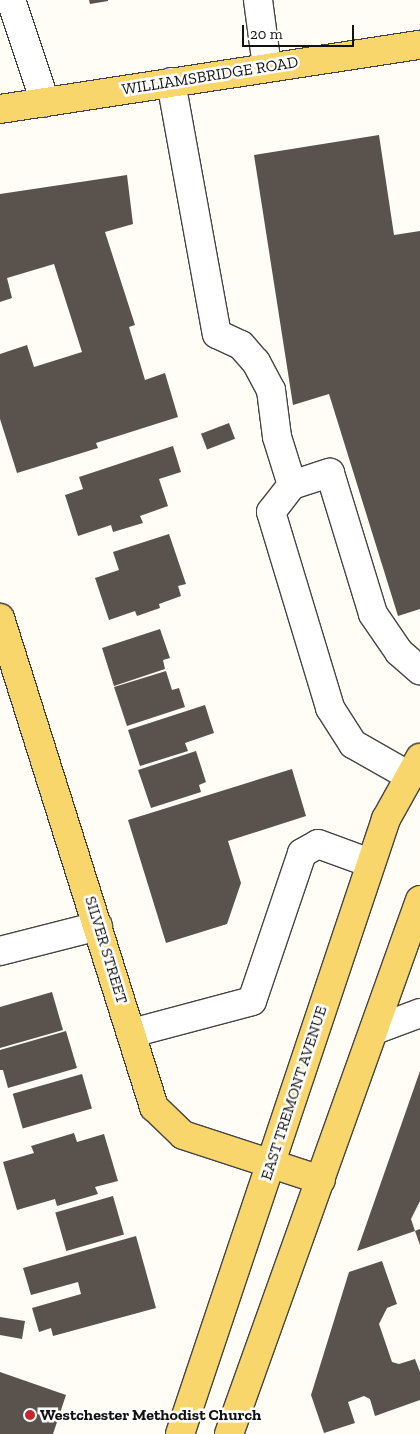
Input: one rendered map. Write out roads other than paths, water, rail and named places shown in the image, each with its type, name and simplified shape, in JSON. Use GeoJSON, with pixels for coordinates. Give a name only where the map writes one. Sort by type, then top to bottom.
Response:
{"type":"FeatureCollection","features":[{"type":"Feature","properties":{"kind":"main road","name":"WILLIAMSBRIDGE ROAD"},"geometry":{"type":"LineString","coordinates":[[0,109],[420,45]]}},
{"type":"Feature","properties":{"kind":"main road","name":"SILVER STREET"},"geometry":{"type":"LineString","coordinates":[[0,618],[154,1107],[183,1135],[321,1180]]}},
{"type":"Feature","properties":{"kind":"main road","name":"EAST TREMONT AVENUE"},"geometry":{"type":"LineString","coordinates":[[180,1434],[370,863],[386,819],[414,767]]}},
{"type":"Feature","properties":{"kind":"main road"},"geometry":{"type":"LineString","coordinates":[[229,1434],[420,900]]}},
{"type":"Feature","properties":{"kind":"street"},"geometry":{"type":"LineString","coordinates":[[11,0],[45,102]]}},
{"type":"Feature","properties":{"kind":"street"},"geometry":{"type":"LineString","coordinates":[[258,0],[267,67]]}},
{"type":"Feature","properties":{"kind":"street"},"geometry":{"type":"LineString","coordinates":[[171,82],[217,334],[240,345],[256,362],[271,390],[277,437],[292,485]]}},
{"type":"Feature","properties":{"kind":"street"},"geometry":{"type":"LineString","coordinates":[[414,767],[353,744],[330,708],[271,512],[292,485],[330,473],[373,614],[383,632],[399,652],[420,670]]}},
{"type":"Feature","properties":{"kind":"street"},"geometry":{"type":"LineString","coordinates":[[132,1033],[252,1001],[302,853],[318,844],[370,863]]}},
{"type":"Feature","properties":{"kind":"street"},"geometry":{"type":"LineString","coordinates":[[0,951],[98,926]]}},
{"type":"Feature","properties":{"kind":"street"},"geometry":{"type":"LineString","coordinates":[[375,1030],[420,1014]]}},
{"type":"Feature","properties":{"kind":"place","name":"Westchester Methodist Church"},"geometry":{"type":"Point","coordinates":[30,1415]}}]}
